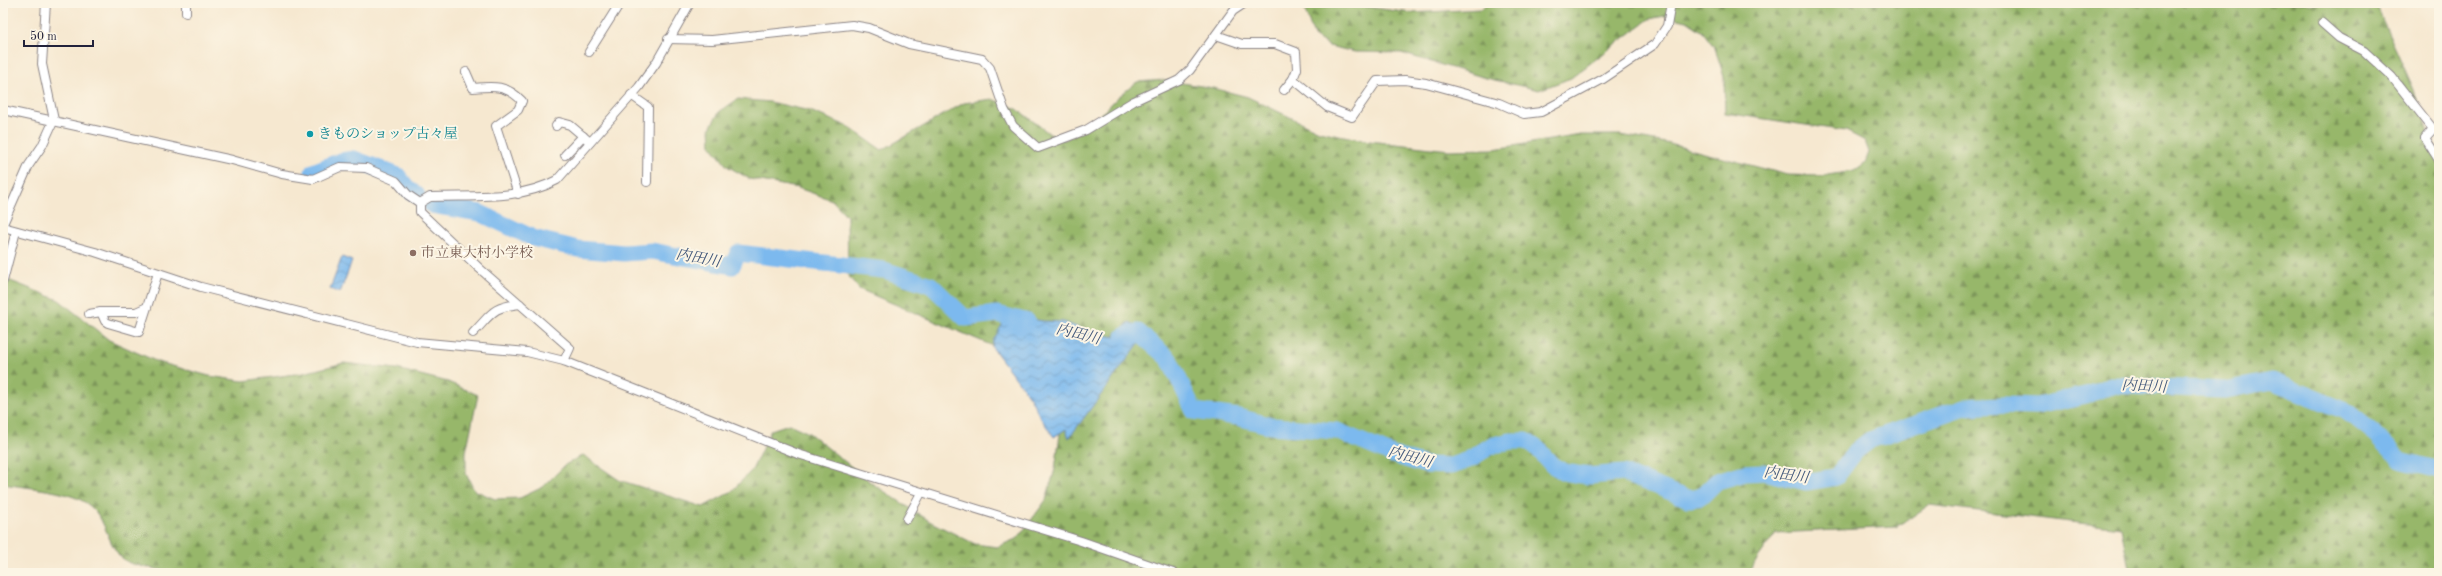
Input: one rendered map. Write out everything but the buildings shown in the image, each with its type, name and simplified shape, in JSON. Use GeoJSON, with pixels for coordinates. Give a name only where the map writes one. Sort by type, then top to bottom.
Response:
{"type":"FeatureCollection","features":[{"type":"Feature","properties":{"kind":"street"},"geometry":{"type":"LineString","coordinates":[[3,224],[29,165],[42,146],[54,120],[42,64],[46,3]]}},
{"type":"Feature","properties":{"kind":"street"},"geometry":{"type":"LineString","coordinates":[[186,3],[186,12]]}},
{"type":"Feature","properties":{"kind":"street"},"geometry":{"type":"LineString","coordinates":[[589,52],[620,3]]}},
{"type":"Feature","properties":{"kind":"street"},"geometry":{"type":"LineString","coordinates":[[420,203],[430,197],[518,194],[541,189],[557,180],[632,95],[656,64],[668,39],[690,3]]}},
{"type":"Feature","properties":{"kind":"street"},"geometry":{"type":"LineString","coordinates":[[668,39],[712,40],[852,25],[869,28],[909,44],[982,59],[990,68],[1004,109],[1013,126],[1038,148],[1086,130],[1134,101],[1179,80],[1190,70],[1233,11],[1245,3]]}},
{"type":"Feature","properties":{"kind":"street"},"geometry":{"type":"LineString","coordinates":[[1293,79],[1327,107],[1352,117],[1377,81],[1405,80],[1470,95],[1524,114],[1542,112],[1603,79],[1655,44],[1667,26],[1671,3]]}},
{"type":"Feature","properties":{"kind":"street"},"geometry":{"type":"LineString","coordinates":[[2322,23],[2339,38],[2364,50],[2392,77],[2433,129],[2426,138],[2439,160]]}},
{"type":"Feature","properties":{"kind":"street"},"geometry":{"type":"LineString","coordinates":[[1216,34],[1242,44],[1275,44],[1296,52],[1297,69],[1293,79],[1284,90]]}},
{"type":"Feature","properties":{"kind":"street"},"geometry":{"type":"LineString","coordinates":[[466,72],[473,88],[502,87],[510,90],[522,101],[518,110],[496,126],[518,194]]}},
{"type":"Feature","properties":{"kind":"street"},"geometry":{"type":"LineString","coordinates":[[632,95],[648,107],[647,182]]}},
{"type":"Feature","properties":{"kind":"street"},"geometry":{"type":"LineString","coordinates":[[3,110],[232,160],[282,174],[313,178],[340,166],[366,168],[396,181],[408,195],[420,203]]}},
{"type":"Feature","properties":{"kind":"street"},"geometry":{"type":"LineString","coordinates":[[556,126],[559,122],[566,123],[590,142]]}},
{"type":"Feature","properties":{"kind":"street"},"geometry":{"type":"LineString","coordinates":[[565,155],[583,136]]}},
{"type":"Feature","properties":{"kind":"street"},"geometry":{"type":"LineString","coordinates":[[420,203],[420,212],[570,348],[564,361]]}},
{"type":"Feature","properties":{"kind":"street"},"geometry":{"type":"LineString","coordinates":[[3,227],[201,287],[417,342],[528,352],[564,361],[798,454],[920,493],[1081,541],[1173,573]]}},
{"type":"Feature","properties":{"kind":"street"},"geometry":{"type":"LineString","coordinates":[[3,281],[16,230]]}},
{"type":"Feature","properties":{"kind":"street"},"geometry":{"type":"LineString","coordinates":[[102,312],[105,321],[108,323],[139,332],[158,273]]}},
{"type":"Feature","properties":{"kind":"street"},"geometry":{"type":"LineString","coordinates":[[473,333],[495,309],[502,306],[520,304]]}},
{"type":"Feature","properties":{"kind":"street"},"geometry":{"type":"LineString","coordinates":[[89,314],[102,312],[136,312],[147,307]]}},
{"type":"Feature","properties":{"kind":"street"},"geometry":{"type":"LineString","coordinates":[[907,519],[920,493]]}},
{"type":"Feature","properties":{"kind":"green space"},"geometry":{"type":"Polygon","coordinates":[[[1491,3],[2375,3],[2414,90],[2429,136],[2439,153],[2439,573],[2130,573],[2121,528],[1929,505],[1897,527],[1776,533],[1747,573],[341,573],[330,569],[310,566],[258,572],[202,573],[158,570],[128,562],[120,556],[115,549],[101,519],[96,512],[82,501],[72,496],[49,490],[3,484],[3,278],[59,300],[109,340],[158,362],[209,376],[243,381],[303,373],[344,363],[397,369],[448,382],[478,395],[466,452],[466,474],[474,490],[495,499],[520,498],[543,487],[565,465],[583,455],[619,480],[703,507],[731,492],[752,470],[771,430],[789,424],[809,433],[873,484],[931,522],[975,544],[997,547],[1018,538],[1046,500],[1055,469],[1060,434],[1056,408],[993,346],[859,289],[848,275],[847,216],[832,200],[798,188],[750,179],[727,166],[711,146],[710,128],[719,112],[738,99],[770,102],[810,111],[847,126],[882,150],[964,103],[992,99],[1017,109],[1050,134],[1065,140],[1093,123],[1117,98],[1137,82],[1164,80],[1213,88],[1248,97],[1319,131],[1369,141],[1449,150],[1494,149],[1581,135],[1621,135],[1666,143],[1788,175],[1821,176],[1854,171],[1865,163],[1869,152],[1865,141],[1846,131],[1725,113],[1724,77],[1715,48],[1703,32],[1687,21],[1665,16],[1649,19],[1571,78],[1539,90],[1486,78],[1401,53],[1355,52],[1329,46],[1314,36],[1303,5],[1345,4],[1412,13],[1480,9],[1491,3]]]}},
{"type":"Feature","properties":{"kind":"water"},"geometry":{"type":"Polygon","coordinates":[[[342,257],[352,261],[340,293],[330,289],[342,257]]]}},
{"type":"Feature","properties":{"kind":"water"},"geometry":{"type":"Polygon","coordinates":[[[1008,314],[1042,321],[1064,322],[1092,333],[1116,337],[1129,322],[1148,331],[1069,438],[1066,429],[1054,437],[1040,417],[1030,397],[992,347],[993,341],[1008,314]]]}},
{"type":"Feature","properties":{"kind":"waterway","name":"内田川"},"geometry":{"type":"LineString","coordinates":[[313,172],[341,161],[354,159],[398,176],[408,189],[417,195]]}},
{"type":"Feature","properties":{"kind":"waterway","name":"内田川"},"geometry":{"type":"LineString","coordinates":[[432,205],[480,213],[533,238],[578,249],[624,253],[652,251],[732,266],[738,253],[884,270],[931,285],[965,318],[997,314],[1028,322]]}},
{"type":"Feature","properties":{"kind":"waterway","name":"内田川"},"geometry":{"type":"LineString","coordinates":[[1124,336],[1138,332],[1169,359],[1194,411],[1238,417],[1272,426],[1337,431],[1393,455],[1425,465],[1451,466],[1468,460],[1491,446],[1510,441],[1526,441],[1538,449],[1552,465],[1564,472],[1588,476],[1623,473],[1689,499],[1701,497],[1717,481],[1745,473],[1764,472],[1806,482],[1836,477],[1856,451],[1870,440],[1964,407],[2002,405],[2037,406],[2090,394],[2111,385],[2225,390],[2272,381],[2346,411],[2376,435],[2400,460],[2439,470]]}},
{"type":"Feature","properties":{"kind":"place","name":"きものショップ古々屋"},"geometry":{"type":"Point","coordinates":[310,134]}},
{"type":"Feature","properties":{"kind":"place","name":"市立東大村小学校"},"geometry":{"type":"Point","coordinates":[413,253]}}]}
